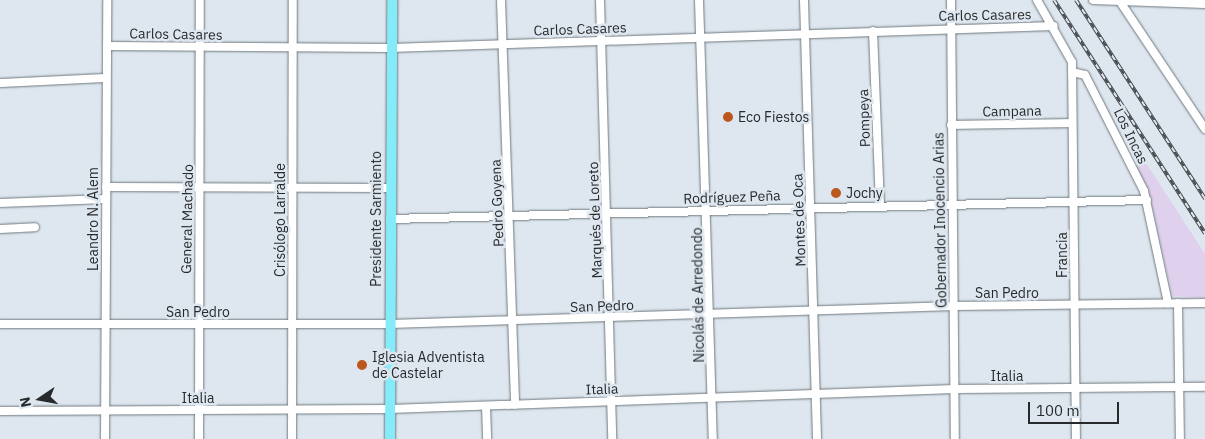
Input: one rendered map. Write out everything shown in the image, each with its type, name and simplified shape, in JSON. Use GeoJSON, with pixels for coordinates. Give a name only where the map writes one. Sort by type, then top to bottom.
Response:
{"type":"FeatureCollection","features":[{"type":"Feature","properties":{"kind":"main road","name":"Presidente Sarmiento"},"geometry":{"type":"LineString","coordinates":[[390,439],[392,0]]}},
{"type":"Feature","properties":{"kind":"street","name":"Leandro N. Alem"},"geometry":{"type":"LineString","coordinates":[[105,439],[107,0]]}},
{"type":"Feature","properties":{"kind":"street","name":"General Machado"},"geometry":{"type":"LineString","coordinates":[[199,439],[200,0]]}},
{"type":"Feature","properties":{"kind":"street","name":"Crisólogo Larralde"},"geometry":{"type":"LineString","coordinates":[[292,439],[293,0]]}},
{"type":"Feature","properties":{"kind":"street","name":"Pedro Goyena"},"geometry":{"type":"LineString","coordinates":[[501,0],[514,320],[515,405]]}},
{"type":"Feature","properties":{"kind":"street","name":"Marqués de Loreto"},"geometry":{"type":"LineString","coordinates":[[600,0],[611,318],[612,439]]}},
{"type":"Feature","properties":{"kind":"street","name":"Nicolás de Arredondo"},"geometry":{"type":"LineString","coordinates":[[698,0],[712,313],[713,439]]}},
{"type":"Feature","properties":{"kind":"street","name":"Montes de Oca"},"geometry":{"type":"LineString","coordinates":[[804,0],[815,310],[814,394],[816,439]]}},
{"type":"Feature","properties":{"kind":"street","name":"Gobernador Inocencio Arias"},"geometry":{"type":"LineString","coordinates":[[951,0],[955,439]]}},
{"type":"Feature","properties":{"kind":"street"},"geometry":{"type":"LineString","coordinates":[[1037,0],[1068,50],[1072,72]]}},
{"type":"Feature","properties":{"kind":"street"},"geometry":{"type":"LineString","coordinates":[[1094,1],[1205,4]]}},
{"type":"Feature","properties":{"kind":"street"},"geometry":{"type":"LineString","coordinates":[[1120,2],[1202,118],[1205,129]]}},
{"type":"Feature","properties":{"kind":"street","name":"Carlos Casares"},"geometry":{"type":"LineString","coordinates":[[106,46],[391,48],[952,27],[1054,26]]}},
{"type":"Feature","properties":{"kind":"street","name":"Pompeya"},"geometry":{"type":"LineString","coordinates":[[873,31],[880,204]]}},
{"type":"Feature","properties":{"kind":"street","name":"Francia"},"geometry":{"type":"LineString","coordinates":[[1072,72],[1076,439]]}},
{"type":"Feature","properties":{"kind":"street","name":"Los Incas"},"geometry":{"type":"LineString","coordinates":[[1072,72],[1085,75],[1147,200],[1168,304]]}},
{"type":"Feature","properties":{"kind":"street"},"geometry":{"type":"LineString","coordinates":[[0,83],[106,78]]}},
{"type":"Feature","properties":{"kind":"street","name":"Campana"},"geometry":{"type":"LineString","coordinates":[[951,125],[1072,123]]}},
{"type":"Feature","properties":{"kind":"street"},"geometry":{"type":"LineString","coordinates":[[106,187],[390,188]]}},
{"type":"Feature","properties":{"kind":"street"},"geometry":{"type":"LineString","coordinates":[[0,203],[106,199]]}},
{"type":"Feature","properties":{"kind":"street","name":"Rodríguez Peña"},"geometry":{"type":"LineString","coordinates":[[390,219],[510,218],[952,202],[1147,200]]}},
{"type":"Feature","properties":{"kind":"street"},"geometry":{"type":"LineString","coordinates":[[0,229],[34,228]]}},
{"type":"Feature","properties":{"kind":"street","name":"San Pedro"},"geometry":{"type":"LineString","coordinates":[[0,324],[390,324],[954,306],[1205,303]]}},
{"type":"Feature","properties":{"kind":"street"},"geometry":{"type":"LineString","coordinates":[[1178,304],[1180,439]]}},
{"type":"Feature","properties":{"kind":"street","name":"Italia"},"geometry":{"type":"LineString","coordinates":[[0,411],[105,412],[390,409],[955,388],[1205,387]]}},
{"type":"Feature","properties":{"kind":"street"},"geometry":{"type":"LineString","coordinates":[[486,406],[487,439]]}},
{"type":"Feature","properties":{"kind":"shaded area"},"geometry":{"type":"Polygon","coordinates":[[[1131,152],[1146,163],[1205,254],[1205,298],[1172,296],[1150,196],[1131,152]]]}},
{"type":"Feature","properties":{"kind":"railway"},"geometry":{"type":"LineString","coordinates":[[1054,0],[1205,233]]}},
{"type":"Feature","properties":{"kind":"railway"},"geometry":{"type":"LineString","coordinates":[[1076,0],[1205,199]]}},
{"type":"Feature","properties":{"kind":"place","name":"Eco Fiestos"},"geometry":{"type":"Point","coordinates":[728,117]}},
{"type":"Feature","properties":{"kind":"place","name":"Jochy"},"geometry":{"type":"Point","coordinates":[836,193]}},
{"type":"Feature","properties":{"kind":"place","name":"Iglesia Adventista de Castelar"},"geometry":{"type":"Point","coordinates":[362,365]}}]}
